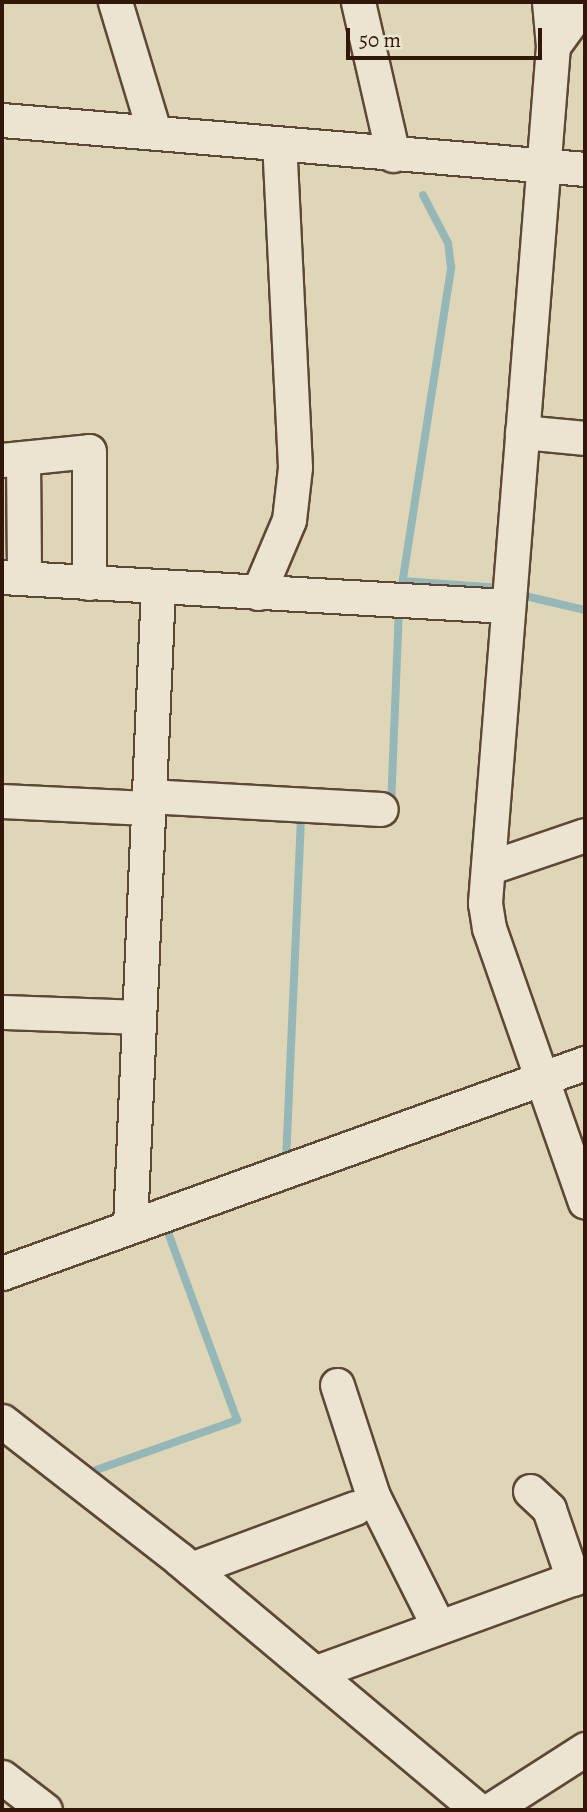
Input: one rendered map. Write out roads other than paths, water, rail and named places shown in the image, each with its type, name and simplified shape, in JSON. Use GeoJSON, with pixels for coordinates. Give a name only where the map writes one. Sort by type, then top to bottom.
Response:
{"type":"FeatureCollection","features":[{"type":"Feature","properties":{"kind":"street"},"geometry":{"type":"LineString","coordinates":[[115,2],[154,131]]}},
{"type":"Feature","properties":{"kind":"street"},"geometry":{"type":"LineString","coordinates":[[358,2],[393,155]]}},
{"type":"Feature","properties":{"kind":"street"},"geometry":{"type":"LineString","coordinates":[[549,2],[553,46],[488,868],[489,929],[585,1202]]}},
{"type":"Feature","properties":{"kind":"street"},"geometry":{"type":"LineString","coordinates":[[553,46],[585,2]]}},
{"type":"Feature","properties":{"kind":"street"},"geometry":{"type":"LineString","coordinates":[[2,120],[154,131],[393,155],[585,169]]}},
{"type":"Feature","properties":{"kind":"street"},"geometry":{"type":"LineString","coordinates":[[258,593],[289,520],[295,467],[279,144]]}},
{"type":"Feature","properties":{"kind":"street"},"geometry":{"type":"LineString","coordinates":[[522,432],[585,438]]}},
{"type":"Feature","properties":{"kind":"street"},"geometry":{"type":"LineString","coordinates":[[89,583],[89,451],[13,459],[13,578],[89,583],[258,593],[507,606]]}},
{"type":"Feature","properties":{"kind":"street"},"geometry":{"type":"LineString","coordinates":[[130,1226],[158,587]]}},
{"type":"Feature","properties":{"kind":"street"},"geometry":{"type":"LineString","coordinates":[[2,800],[381,808]]}},
{"type":"Feature","properties":{"kind":"street"},"geometry":{"type":"LineString","coordinates":[[488,868],[585,835]]}},
{"type":"Feature","properties":{"kind":"street"},"geometry":{"type":"LineString","coordinates":[[2,1012],[138,1017]]}},
{"type":"Feature","properties":{"kind":"street"},"geometry":{"type":"LineString","coordinates":[[2,1273],[585,1063]]}},
{"type":"Feature","properties":{"kind":"street"},"geometry":{"type":"LineString","coordinates":[[337,1385],[373,1496],[439,1626]]}},
{"type":"Feature","properties":{"kind":"street"},"geometry":{"type":"LineString","coordinates":[[2,1421],[191,1569],[478,1810]]}},
{"type":"Feature","properties":{"kind":"street"},"geometry":{"type":"LineString","coordinates":[[316,1672],[579,1576],[549,1510],[530,1491]]}},
{"type":"Feature","properties":{"kind":"street"},"geometry":{"type":"LineString","coordinates":[[191,1569],[295,1546],[355,1508]]}},
{"type":"Feature","properties":{"kind":"street"},"geometry":{"type":"LineString","coordinates":[[490,1810],[585,1749]]}},
{"type":"Feature","properties":{"kind":"street"},"geometry":{"type":"LineString","coordinates":[[2,1777],[45,1810]]}},
{"type":"Feature","properties":{"kind":"waterway"},"geometry":{"type":"LineString","coordinates":[[402,585],[451,267],[448,243],[423,195]]}},
{"type":"Feature","properties":{"kind":"waterway"},"geometry":{"type":"LineString","coordinates":[[403,581],[501,588]]}},
{"type":"Feature","properties":{"kind":"waterway"},"geometry":{"type":"LineString","coordinates":[[521,595],[585,610]]}},
{"type":"Feature","properties":{"kind":"waterway"},"geometry":{"type":"LineString","coordinates":[[391,807],[399,608]]}},
{"type":"Feature","properties":{"kind":"waterway"},"geometry":{"type":"LineString","coordinates":[[286,1161],[301,813]]}},
{"type":"Feature","properties":{"kind":"waterway"},"geometry":{"type":"LineString","coordinates":[[96,1470],[237,1420],[166,1227]]}}]}
